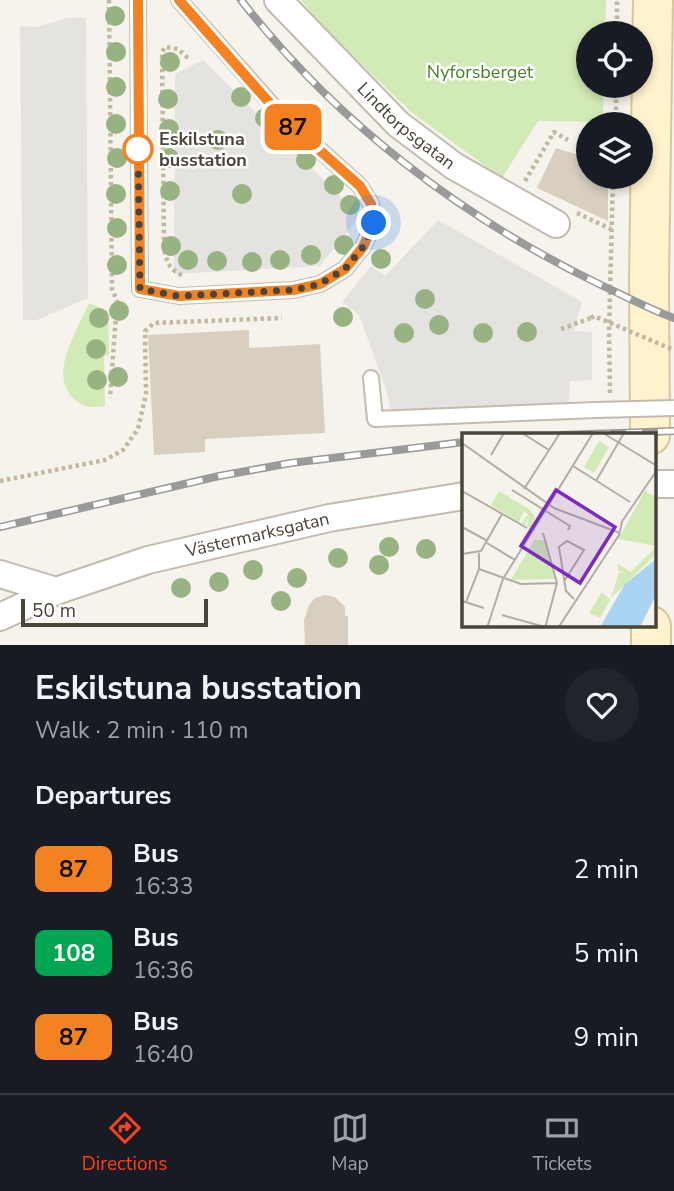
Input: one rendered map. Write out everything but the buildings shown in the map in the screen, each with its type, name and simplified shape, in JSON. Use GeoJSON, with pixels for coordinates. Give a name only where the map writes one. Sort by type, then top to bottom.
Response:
{"type":"FeatureCollection","features":[{"type":"Feature","properties":{"kind":"street","name":"Lindtorpsgatan"},"geometry":{"type":"LineString","coordinates":[[278,0],[398,124],[454,166],[556,224]]}},
{"type":"Feature","properties":{"kind":"street"},"geometry":{"type":"LineString","coordinates":[[650,433],[653,0]]}},
{"type":"Feature","properties":{"kind":"street"},"geometry":{"type":"LineString","coordinates":[[656,484],[674,484]]}},
{"type":"Feature","properties":{"kind":"street","name":"Västermarksgatan"},"geometry":{"type":"LineString","coordinates":[[0,617],[56,591],[148,560],[329,518],[462,496]]}},
{"type":"Feature","properties":{"kind":"street"},"geometry":{"type":"LineString","coordinates":[[0,574],[56,591]]}},
{"type":"Feature","properties":{"kind":"lane"},"geometry":{"type":"LineString","coordinates":[[138,0],[140,289],[179,296],[293,290],[320,284],[345,269],[363,247],[374,223],[371,204],[360,186],[281,116],[179,0]]}},
{"type":"Feature","properties":{"kind":"lane"},"geometry":{"type":"LineString","coordinates":[[371,378],[375,419],[674,408]]}},
{"type":"Feature","properties":{"kind":"path"},"geometry":{"type":"LineString","coordinates":[[109,0],[112,289],[117,300],[110,398]]}},
{"type":"Feature","properties":{"kind":"path"},"geometry":{"type":"LineString","coordinates":[[617,0],[617,21]]}},
{"type":"Feature","properties":{"kind":"path"},"geometry":{"type":"LineString","coordinates":[[189,59],[178,49],[165,47],[162,52],[164,246],[167,262],[172,270],[180,275],[194,274]]}},
{"type":"Feature","properties":{"kind":"path"},"geometry":{"type":"LineString","coordinates":[[514,201],[554,132],[568,139]]}},
{"type":"Feature","properties":{"kind":"path"},"geometry":{"type":"LineString","coordinates":[[610,397],[613,189]]}},
{"type":"Feature","properties":{"kind":"path"},"geometry":{"type":"LineString","coordinates":[[561,329],[594,316],[674,350]]}},
{"type":"Feature","properties":{"kind":"path"},"geometry":{"type":"LineString","coordinates":[[0,481],[105,460],[123,450],[138,429],[146,394],[145,331],[154,323],[282,318]]}},
{"type":"Feature","properties":{"kind":"green space","name":"Nyforsberget"},"geometry":{"type":"Polygon","coordinates":[[[301,0],[606,0],[605,21],[576,21],[576,98],[604,98],[603,112],[576,112],[576,122],[538,121],[502,178],[411,112],[321,25],[301,0]]]}},
{"type":"Feature","properties":{"kind":"green space"},"geometry":{"type":"Polygon","coordinates":[[[89,303],[108,311],[109,355],[104,356],[105,406],[101,407],[89,407],[74,399],[66,389],[63,377],[67,352],[89,303]]]}},
{"type":"Feature","properties":{"kind":"shaded area"},"geometry":{"type":"Polygon","coordinates":[[[68,18],[86,18],[88,298],[37,320],[23,320],[20,26],[36,27],[68,18]]]}},
{"type":"Feature","properties":{"kind":"shaded area"},"geometry":{"type":"Polygon","coordinates":[[[203,60],[360,216],[320,266],[174,274],[175,74],[203,60]]]}},
{"type":"Feature","properties":{"kind":"shaded area"},"geometry":{"type":"Polygon","coordinates":[[[438,220],[582,302],[574,331],[592,332],[592,380],[570,381],[569,402],[391,411],[386,389],[359,315],[342,302],[371,266],[385,276],[438,220]]]}},
{"type":"Feature","properties":{"kind":"railway"},"geometry":{"type":"LineString","coordinates":[[241,0],[278,45],[318,87],[360,126],[451,198],[550,259],[674,318]]}},
{"type":"Feature","properties":{"kind":"railway"},"geometry":{"type":"LineString","coordinates":[[618,433],[674,431]]}},
{"type":"Feature","properties":{"kind":"railway"},"geometry":{"type":"LineString","coordinates":[[0,527],[219,476],[291,463],[462,442]]}},
{"type":"Feature","properties":{"kind":"bus line","name":"87"},"geometry":{"type":"LineString","coordinates":[[138,0],[140,289],[179,296],[293,290],[320,284],[345,269],[363,247],[374,223],[371,204],[360,186],[281,116],[179,0]]}},
{"type":"Feature","properties":{"kind":"place","name":"Eskilstuna busstation"},"geometry":{"type":"Point","coordinates":[138,149]}},
{"type":"Feature","properties":{"kind":"route"},"geometry":{"type":"LineString","coordinates":[[138,149],[140,289],[179,296],[293,290],[320,284],[345,269],[363,247],[374,223]]}}]}
